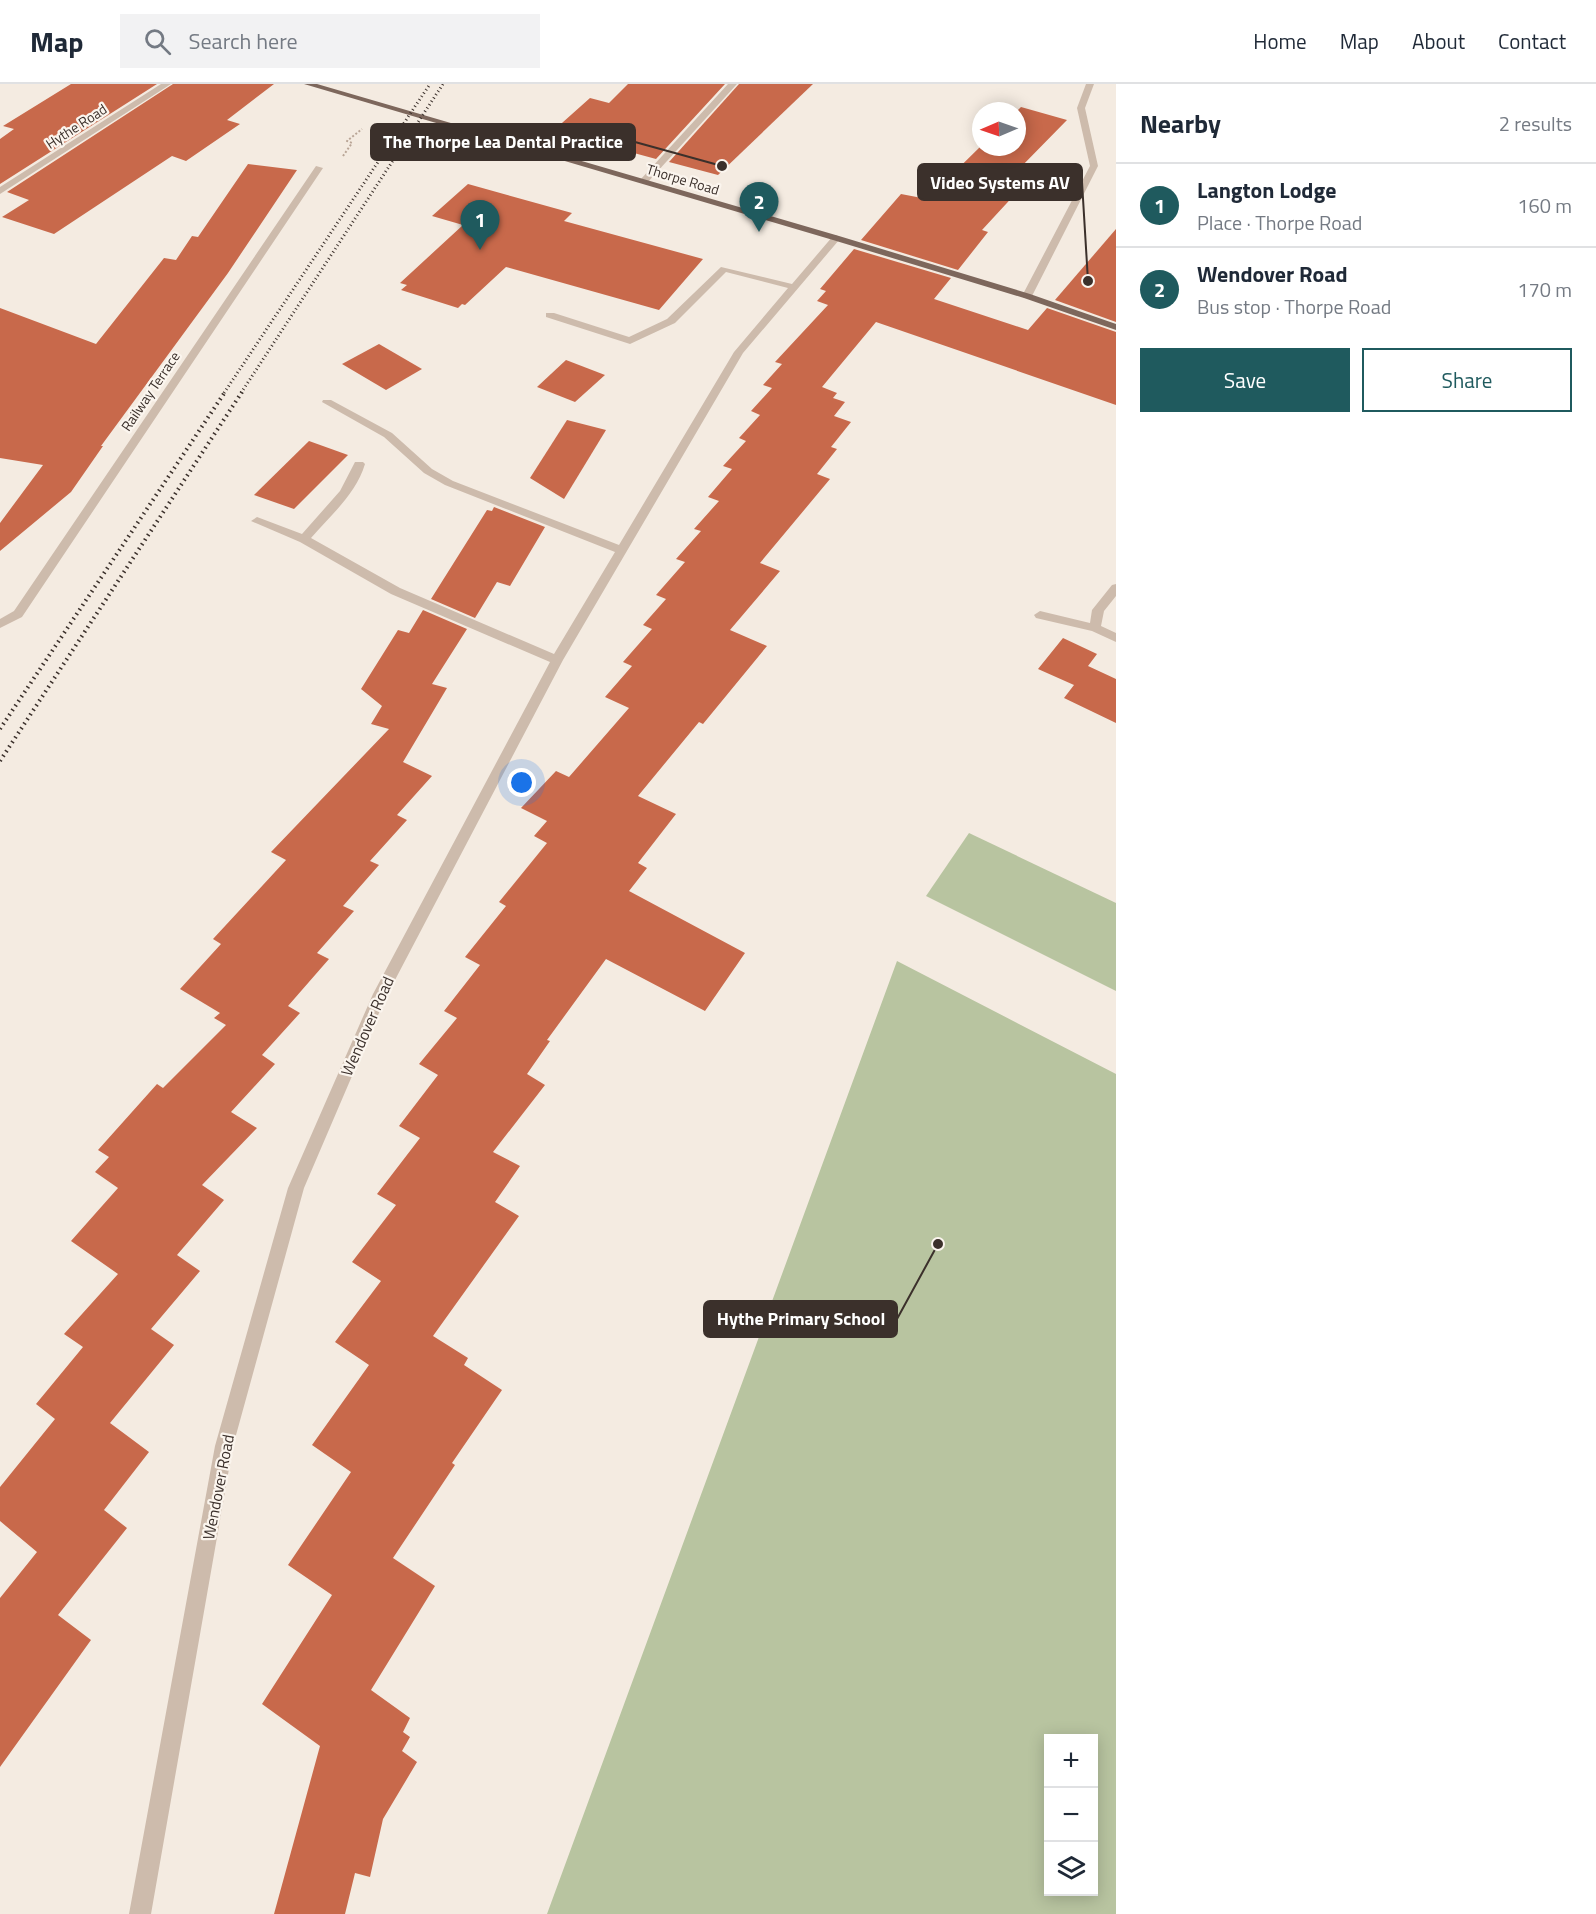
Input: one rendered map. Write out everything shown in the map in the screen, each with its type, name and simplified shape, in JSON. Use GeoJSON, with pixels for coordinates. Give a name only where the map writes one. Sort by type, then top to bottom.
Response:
{"type":"FeatureCollection","features":[{"type":"Feature","properties":{"kind":"main road","name":"Thorpe Road"},"geometry":{"type":"LineString","coordinates":[[308,84],[836,238],[1027,296],[1116,327]]}},
{"type":"Feature","properties":{"kind":"street","name":"Hythe Road"},"geometry":{"type":"LineString","coordinates":[[0,191],[167,84]]}},
{"type":"Feature","properties":{"kind":"street"},"geometry":{"type":"LineString","coordinates":[[644,181],[733,84]]}},
{"type":"Feature","properties":{"kind":"street"},"geometry":{"type":"LineString","coordinates":[[1027,296],[1094,166],[1081,108],[1090,84]]}},
{"type":"Feature","properties":{"kind":"street","name":"Railway Terrace"},"geometry":{"type":"LineString","coordinates":[[0,624],[18,614],[319,168]]}},
{"type":"Feature","properties":{"kind":"street","name":"Wendover Road"},"geometry":{"type":"LineString","coordinates":[[140,1914],[224,1446],[296,1188],[378,998],[557,660],[739,352],[836,238]]}},
{"type":"Feature","properties":{"kind":"street"},"geometry":{"type":"LineString","coordinates":[[550,315],[630,341],[671,321],[724,269],[794,287]]}},
{"type":"Feature","properties":{"kind":"street"},"geometry":{"type":"LineString","coordinates":[[327,402],[388,435],[428,471],[448,483],[622,551]]}},
{"type":"Feature","properties":{"kind":"street"},"geometry":{"type":"LineString","coordinates":[[304,539],[350,486],[358,474],[359,464]]}},
{"type":"Feature","properties":{"kind":"street"},"geometry":{"type":"LineString","coordinates":[[256,521],[304,539],[332,557],[430,609],[557,660]]}},
{"type":"Feature","properties":{"kind":"street"},"geometry":{"type":"LineString","coordinates":[[1095,628],[1098,610],[1116,588]]}},
{"type":"Feature","properties":{"kind":"street"},"geometry":{"type":"LineString","coordinates":[[1040,615],[1095,628],[1116,638]]}},
{"type":"Feature","properties":{"kind":"path"},"geometry":{"type":"LineString","coordinates":[[319,168],[334,168],[352,143],[347,141],[387,107]]}},
{"type":"Feature","properties":{"kind":"green space"},"geometry":{"type":"Polygon","coordinates":[[[969,833],[1116,903],[1116,991],[926,896],[969,833]]]}},
{"type":"Feature","properties":{"kind":"green space"},"geometry":{"type":"Polygon","coordinates":[[[897,961],[1116,1074],[1116,1914],[547,1914],[897,961]]]}},
{"type":"Feature","properties":{"kind":"building"},"geometry":{"type":"Polygon","coordinates":[[[71,84],[157,84],[0,184],[0,139],[14,129],[3,126],[71,84]]]}},
{"type":"Feature","properties":{"kind":"building"},"geometry":{"type":"Polygon","coordinates":[[[173,84],[274,84],[227,120],[240,124],[186,161],[172,156],[54,234],[2,217],[29,200],[7,192],[173,84]]]}},
{"type":"Feature","properties":{"kind":"building"},"geometry":{"type":"Polygon","coordinates":[[[628,84],[725,84],[656,159],[553,131],[590,98],[609,103],[628,84]]]}},
{"type":"Feature","properties":{"kind":"building"},"geometry":{"type":"Polygon","coordinates":[[[739,84],[813,84],[718,175],[669,162],[739,84]]]}},
{"type":"Feature","properties":{"kind":"building"},"geometry":{"type":"Polygon","coordinates":[[[1026,108],[1067,120],[1015,173],[1030,178],[982,230],[988,232],[958,270],[861,240],[901,194],[927,199],[972,155],[1026,156],[1026,108]]]}},
{"type":"Feature","properties":{"kind":"building"},"geometry":{"type":"Polygon","coordinates":[[[248,164],[297,170],[228,273],[101,446],[103,446],[71,492],[0,551],[0,523],[43,465],[0,458],[0,308],[96,344],[164,258],[176,260],[192,236],[198,237],[248,164]]]}},
{"type":"Feature","properties":{"kind":"building"},"geometry":{"type":"Polygon","coordinates":[[[468,184],[572,213],[564,221],[703,259],[659,310],[506,267],[465,305],[462,304],[458,308],[401,290],[407,285],[400,283],[463,225],[432,216],[468,184]]]}},
{"type":"Feature","properties":{"kind":"building"},"geometry":{"type":"Polygon","coordinates":[[[1116,229],[1116,322],[1055,300],[1116,229]]]}},
{"type":"Feature","properties":{"kind":"building"},"geometry":{"type":"Polygon","coordinates":[[[854,249],[951,278],[934,299],[1028,330],[1047,308],[1116,332],[1116,405],[876,322],[822,387],[837,393],[833,398],[845,402],[834,416],[851,422],[831,447],[837,449],[817,474],[830,479],[760,563],[780,571],[730,630],[767,646],[703,724],[699,722],[638,796],[676,814],[638,863],[647,868],[629,891],[745,953],[705,1011],[606,959],[547,1040],[550,1041],[527,1074],[545,1085],[493,1152],[520,1166],[495,1202],[519,1216],[433,1336],[468,1358],[464,1365],[502,1390],[452,1463],[455,1465],[393,1558],[435,1586],[371,1690],[410,1718],[403,1732],[410,1737],[402,1751],[417,1762],[383,1819],[370,1877],[355,1873],[345,1914],[274,1914],[320,1746],[262,1704],[332,1595],[288,1565],[351,1472],[312,1445],[369,1365],[335,1342],[381,1281],[352,1262],[396,1205],[377,1194],[420,1138],[399,1126],[438,1075],[419,1064],[457,1018],[444,1011],[480,965],[465,957],[506,906],[499,902],[547,843],[534,836],[547,821],[521,808],[556,771],[569,777],[629,708],[605,697],[632,666],[623,662],[652,629],[643,625],[666,599],[656,595],[685,562],[676,559],[701,531],[694,529],[719,501],[708,497],[732,469],[723,466],[746,441],[739,438],[760,415],[751,411],[772,388],[763,385],[782,364],[775,362],[828,305],[817,301],[826,291],[820,289],[854,249]]]}},
{"type":"Feature","properties":{"kind":"building"},"geometry":{"type":"Polygon","coordinates":[[[379,344],[422,369],[386,390],[342,364],[379,344]]]}},
{"type":"Feature","properties":{"kind":"building"},"geometry":{"type":"Polygon","coordinates":[[[566,360],[605,375],[575,402],[537,387],[566,360]]]}},
{"type":"Feature","properties":{"kind":"building"},"geometry":{"type":"Polygon","coordinates":[[[567,420],[606,430],[564,499],[530,478],[567,420]]]}},
{"type":"Feature","properties":{"kind":"building"},"geometry":{"type":"Polygon","coordinates":[[[309,441],[348,455],[294,509],[254,495],[309,441]]]}},
{"type":"Feature","properties":{"kind":"building"},"geometry":{"type":"Polygon","coordinates":[[[494,507],[545,527],[510,586],[497,582],[475,618],[431,599],[487,510],[492,511],[494,507]]]}},
{"type":"Feature","properties":{"kind":"building"},"geometry":{"type":"Polygon","coordinates":[[[423,610],[467,629],[432,684],[447,688],[403,762],[432,776],[397,815],[407,820],[370,861],[379,865],[343,906],[354,911],[317,953],[329,959],[288,1006],[300,1013],[262,1055],[275,1064],[231,1112],[257,1128],[202,1185],[224,1200],[177,1255],[200,1271],[151,1329],[174,1345],[110,1423],[149,1452],[104,1510],[127,1528],[58,1615],[91,1640],[0,1767],[0,1598],[37,1552],[0,1521],[0,1487],[55,1419],[36,1404],[83,1347],[64,1334],[118,1274],[71,1241],[118,1188],[95,1172],[109,1157],[98,1150],[157,1084],[163,1088],[226,1025],[214,1018],[220,1013],[180,989],[221,944],[213,939],[286,860],[271,852],[389,729],[371,724],[382,706],[361,689],[398,630],[409,633],[423,610]]]}},
{"type":"Feature","properties":{"kind":"building"},"geometry":{"type":"Polygon","coordinates":[[[1063,638],[1097,654],[1088,666],[1116,679],[1116,723],[1064,698],[1074,685],[1038,669],[1063,638]]]}},
{"type":"Feature","properties":{"kind":"railway"},"geometry":{"type":"LineString","coordinates":[[224,393],[430,84]]}},
{"type":"Feature","properties":{"kind":"railway"},"geometry":{"type":"LineString","coordinates":[[241,393],[443,84]]}},
{"type":"Feature","properties":{"kind":"railway"},"geometry":{"type":"LineString","coordinates":[[0,729],[225,392]]}},
{"type":"Feature","properties":{"kind":"railway"},"geometry":{"type":"LineString","coordinates":[[0,761],[242,392]]}},
{"type":"Feature","properties":{"kind":"place","name":"The Thorpe Lea Dental Practice"},"geometry":{"type":"Point","coordinates":[722,166]}},
{"type":"Feature","properties":{"kind":"place","name":"Wendover Road"},"geometry":{"type":"Point","coordinates":[759,232]}},
{"type":"Feature","properties":{"kind":"place","name":"Langton Lodge"},"geometry":{"type":"Point","coordinates":[480,250]}},
{"type":"Feature","properties":{"kind":"place","name":"Video Systems AV"},"geometry":{"type":"Point","coordinates":[1088,281]}},
{"type":"Feature","properties":{"kind":"place","name":"Hythe Primary School"},"geometry":{"type":"Point","coordinates":[938,1244]}}]}
